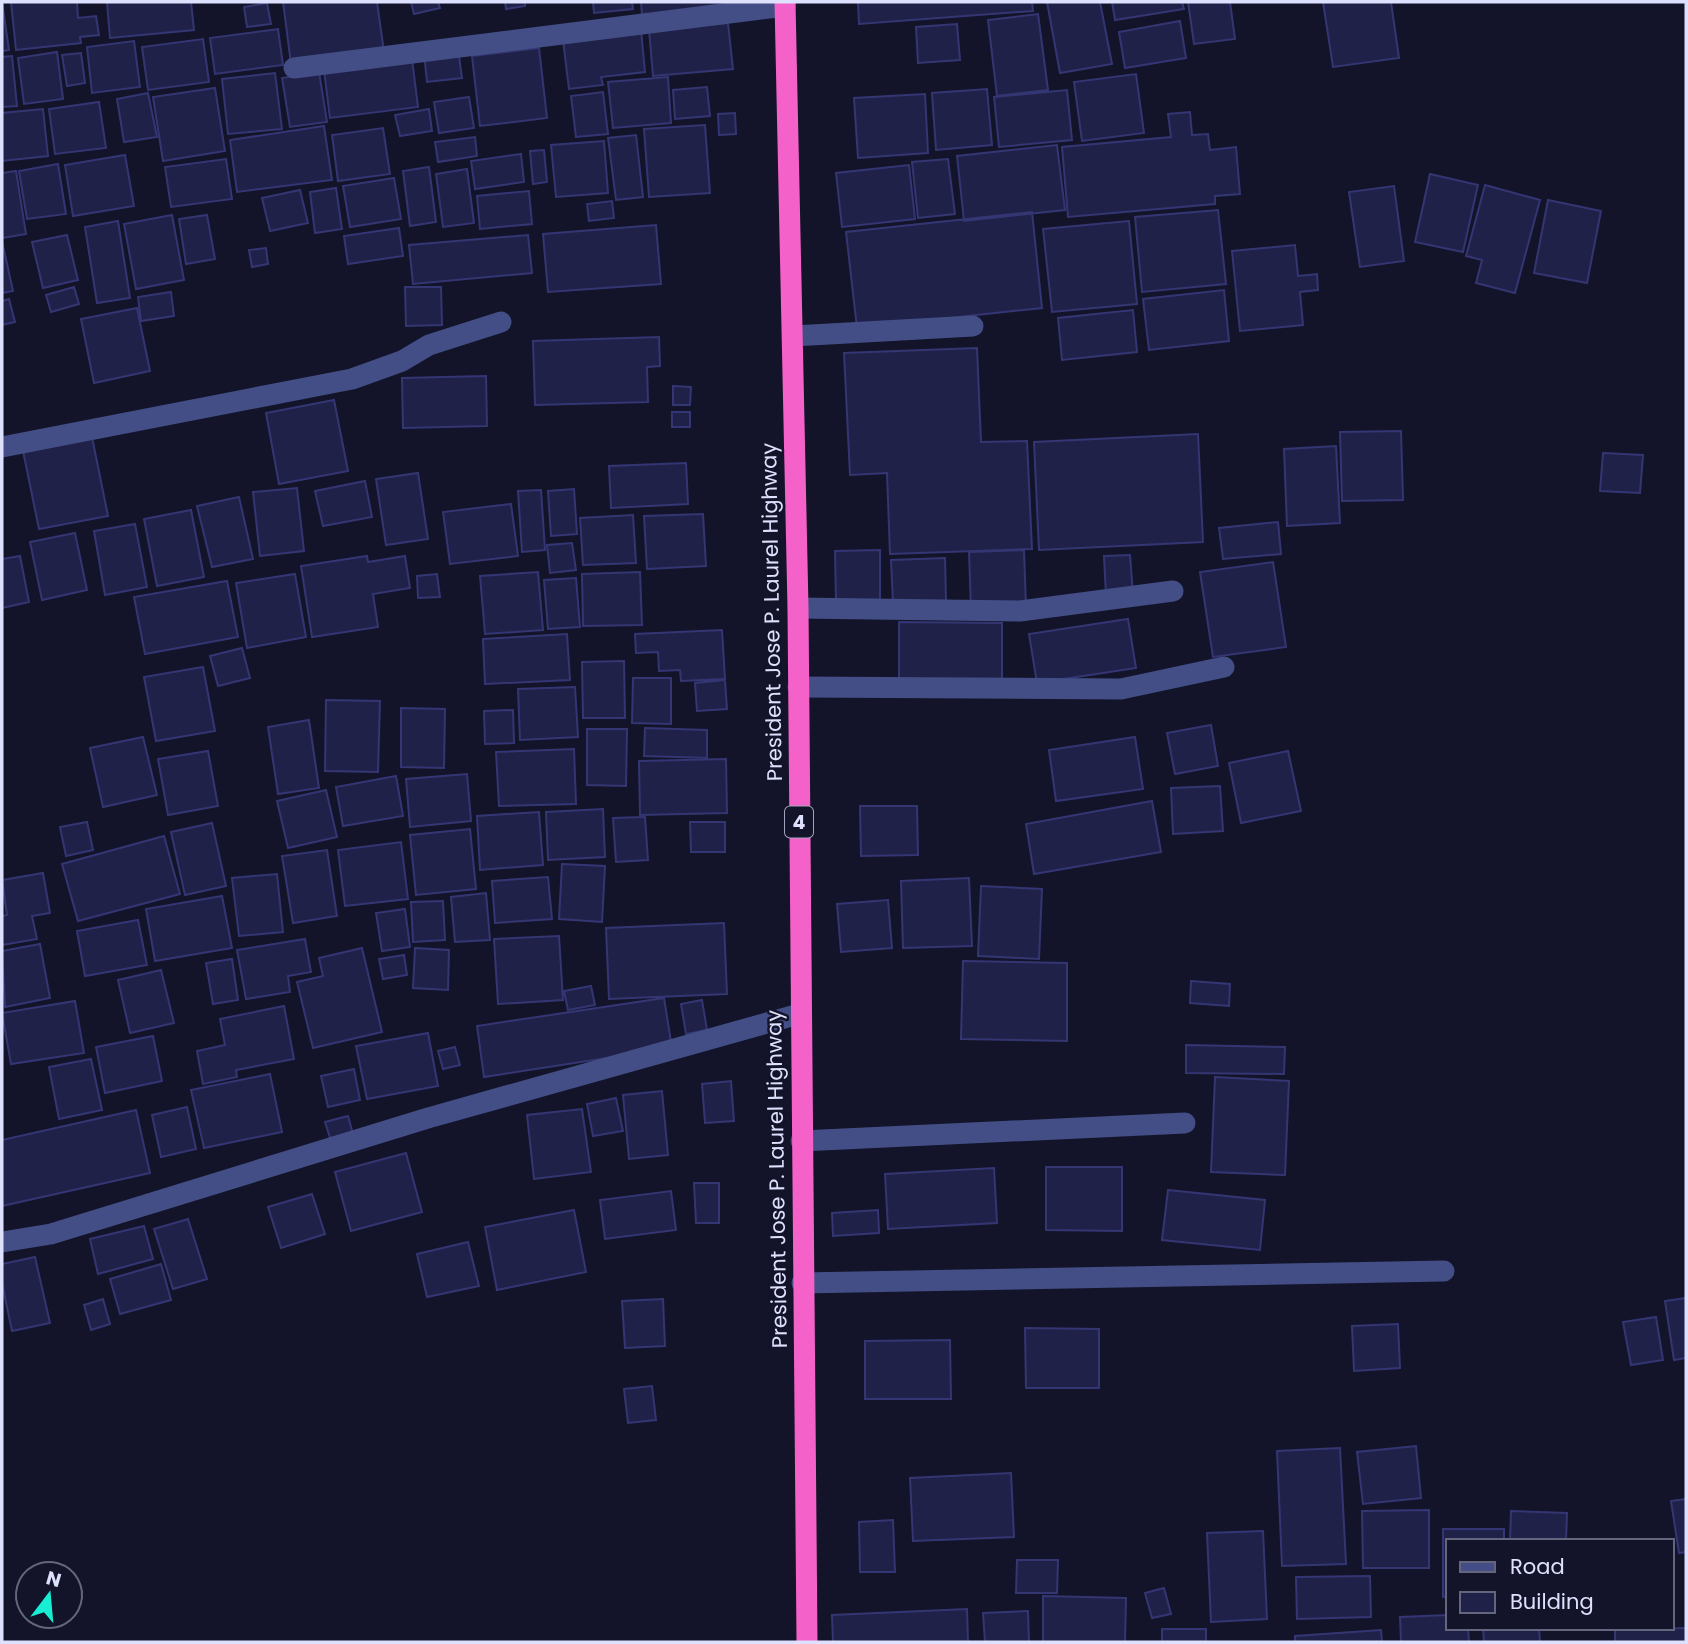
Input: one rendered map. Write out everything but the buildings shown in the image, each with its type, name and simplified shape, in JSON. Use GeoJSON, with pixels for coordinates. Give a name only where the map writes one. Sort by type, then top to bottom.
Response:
{"type":"FeatureCollection","features":[{"type":"Feature","properties":{"kind":"highway","name":"President Jose P. Laurel Highway"},"geometry":{"type":"LineString","coordinates":[[785,4],[798,608],[799,1014],[807,1642]]}},
{"type":"Feature","properties":{"kind":"street"},"geometry":{"type":"LineString","coordinates":[[294,68],[785,4]]}},
{"type":"Feature","properties":{"kind":"street"},"geometry":{"type":"LineString","coordinates":[[2,447],[352,379],[402,360],[429,345],[500,322]]}},
{"type":"Feature","properties":{"kind":"street"},"geometry":{"type":"LineString","coordinates":[[793,336],[973,326]]}},
{"type":"Feature","properties":{"kind":"street"},"geometry":{"type":"LineString","coordinates":[[798,608],[1020,611],[1173,591]]}},
{"type":"Feature","properties":{"kind":"street"},"geometry":{"type":"LineString","coordinates":[[798,687],[1121,689],[1224,667]]}},
{"type":"Feature","properties":{"kind":"street"},"geometry":{"type":"LineString","coordinates":[[2,1242],[51,1234],[428,1118],[799,1014]]}},
{"type":"Feature","properties":{"kind":"street"},"geometry":{"type":"LineString","coordinates":[[801,1141],[1185,1122]]}},
{"type":"Feature","properties":{"kind":"street"},"geometry":{"type":"LineString","coordinates":[[802,1283],[1444,1271]]}}]}
